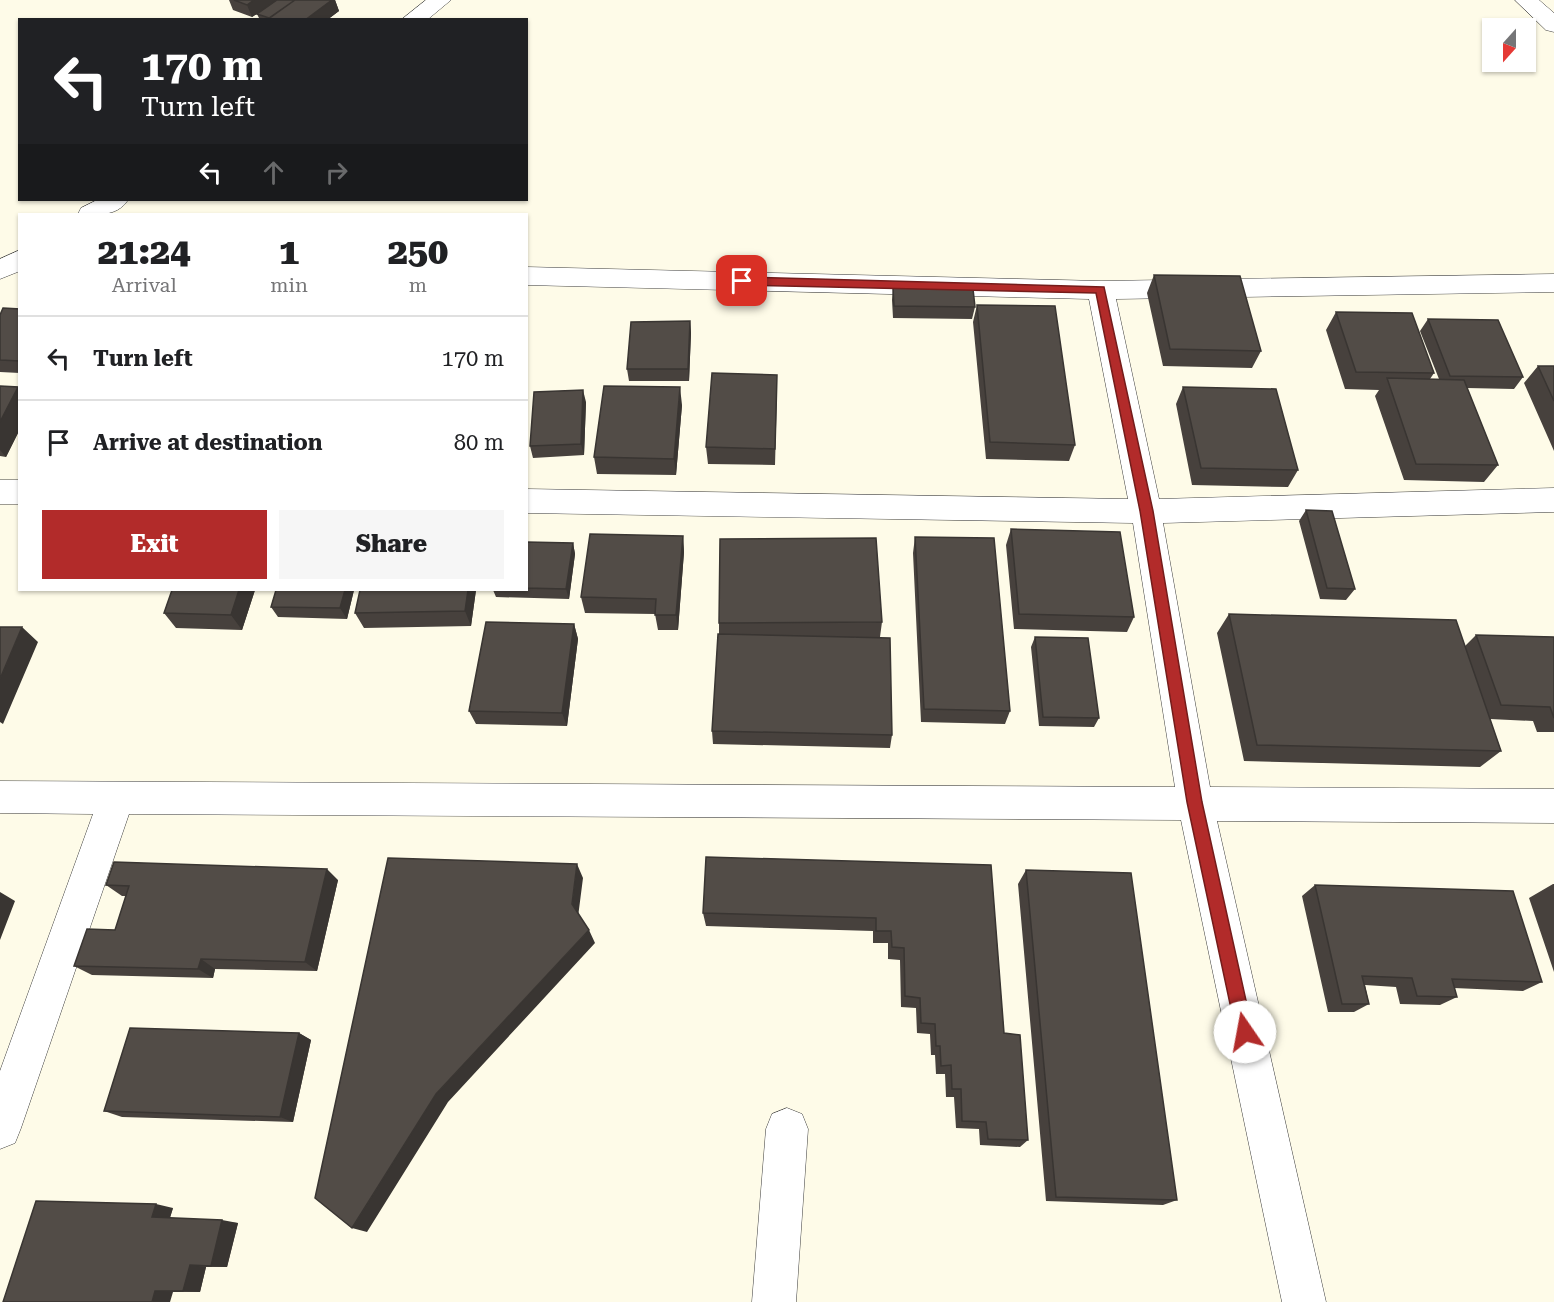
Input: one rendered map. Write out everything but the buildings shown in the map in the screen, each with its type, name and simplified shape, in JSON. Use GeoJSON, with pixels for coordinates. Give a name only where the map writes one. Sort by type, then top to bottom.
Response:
{"type":"FeatureCollection","features":[{"type":"Feature","properties":{"kind":"street"},"geometry":{"type":"LineString","coordinates":[[415,18],[440,0]]}},
{"type":"Feature","properties":{"kind":"street"},"geometry":{"type":"LineString","coordinates":[[1526,0],[1554,25]]}},
{"type":"Feature","properties":{"kind":"street"},"geometry":{"type":"LineString","coordinates":[[92,213],[113,201]]}},
{"type":"Feature","properties":{"kind":"street"},"geometry":{"type":"LineString","coordinates":[[528,276],[1101,290],[1554,284]]}},
{"type":"Feature","properties":{"kind":"street"},"geometry":{"type":"LineString","coordinates":[[1101,290],[1146,511],[1195,802],[1304,1302]]}},
{"type":"Feature","properties":{"kind":"street"},"geometry":{"type":"LineString","coordinates":[[0,492],[18,492]]}},
{"type":"Feature","properties":{"kind":"street"},"geometry":{"type":"LineString","coordinates":[[528,501],[1146,511],[1554,500]]}},
{"type":"Feature","properties":{"kind":"street"},"geometry":{"type":"LineString","coordinates":[[0,797],[1195,802],[1554,806]]}},
{"type":"Feature","properties":{"kind":"street"},"geometry":{"type":"LineString","coordinates":[[0,1128],[117,797]]}},
{"type":"Feature","properties":{"kind":"street"},"geometry":{"type":"LineString","coordinates":[[774,1302],[787,1128]]}},
{"type":"Feature","properties":{"kind":"route"},"geometry":{"type":"LineString","coordinates":[[742,281],[1101,290],[1146,511],[1195,802],[1245,1032]]}}]}
